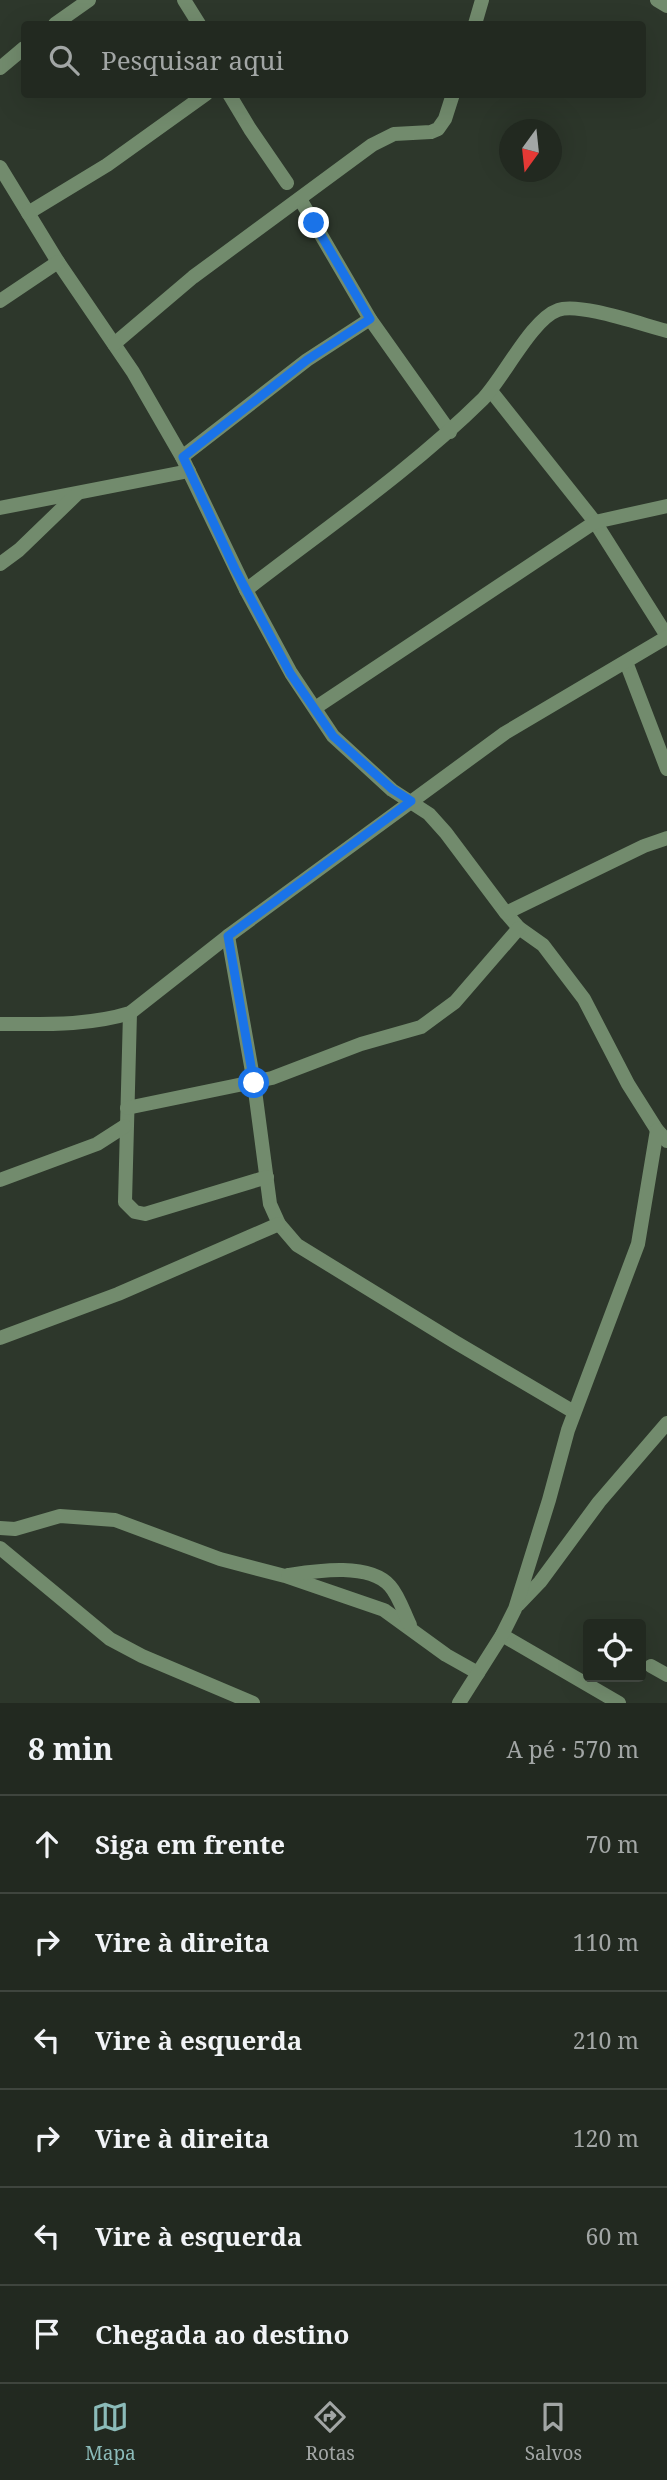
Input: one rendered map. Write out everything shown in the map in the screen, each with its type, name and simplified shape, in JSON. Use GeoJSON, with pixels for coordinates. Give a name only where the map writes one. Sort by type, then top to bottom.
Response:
{"type":"FeatureCollection","features":[{"type":"Feature","properties":{"kind":"street"},"geometry":{"type":"LineString","coordinates":[[59,21],[89,0]]}},
{"type":"Feature","properties":{"kind":"street"},"geometry":{"type":"LineString","coordinates":[[184,0],[197,21]]}},
{"type":"Feature","properties":{"kind":"street"},"geometry":{"type":"LineString","coordinates":[[476,21],[482,0]]}},
{"type":"Feature","properties":{"kind":"street"},"geometry":{"type":"LineString","coordinates":[[657,0],[667,6]]}},
{"type":"Feature","properties":{"kind":"street"},"geometry":{"type":"LineString","coordinates":[[0,68],[21,50]]}},
{"type":"Feature","properties":{"kind":"street"},"geometry":{"type":"LineString","coordinates":[[28,213],[107,165],[200,98]]}},
{"type":"Feature","properties":{"kind":"street"},"geometry":{"type":"LineString","coordinates":[[231,98],[287,183],[305,195],[370,319],[450,432]]}},
{"type":"Feature","properties":{"kind":"street"},"geometry":{"type":"LineString","coordinates":[[114,344],[193,277],[372,145],[394,134],[431,132],[438,129],[445,119],[452,98]]}},
{"type":"Feature","properties":{"kind":"street"},"geometry":{"type":"LineString","coordinates":[[0,167],[58,262],[133,372],[183,457],[246,590],[290,673],[333,736],[392,789],[429,814],[506,913],[519,928],[542,945],[584,999],[628,1084],[667,1141]]}},
{"type":"Feature","properties":{"kind":"street"},"geometry":{"type":"LineString","coordinates":[[285,209],[287,183]]}},
{"type":"Feature","properties":{"kind":"street"},"geometry":{"type":"LineString","coordinates":[[0,301],[58,262]]}},
{"type":"Feature","properties":{"kind":"street"},"geometry":{"type":"LineString","coordinates":[[246,590],[450,432],[491,391],[544,318],[559,309],[576,307],[667,331]]}},
{"type":"Feature","properties":{"kind":"street"},"geometry":{"type":"LineString","coordinates":[[183,457],[307,360],[370,319]]}},
{"type":"Feature","properties":{"kind":"street"},"geometry":{"type":"LineString","coordinates":[[0,1024],[60,1025],[114,1018],[130,1013],[228,936],[505,733],[667,637],[595,522],[491,391]]}},
{"type":"Feature","properties":{"kind":"street"},"geometry":{"type":"LineString","coordinates":[[0,508],[189,471]]}},
{"type":"Feature","properties":{"kind":"street"},"geometry":{"type":"LineString","coordinates":[[0,564],[19,550],[78,493]]}},
{"type":"Feature","properties":{"kind":"street"},"geometry":{"type":"LineString","coordinates":[[314,708],[595,522],[667,506]]}},
{"type":"Feature","properties":{"kind":"street"},"geometry":{"type":"LineString","coordinates":[[626,662],[667,769]]}},
{"type":"Feature","properties":{"kind":"street"},"geometry":{"type":"LineString","coordinates":[[506,913],[644,846],[667,838]]}},
{"type":"Feature","properties":{"kind":"street"},"geometry":{"type":"LineString","coordinates":[[127,1108],[254,1083],[361,1044],[421,1027],[437,1018],[455,1002],[519,928]]}},
{"type":"Feature","properties":{"kind":"street"},"geometry":{"type":"LineString","coordinates":[[228,936],[254,1083],[270,1204],[279,1224],[297,1245],[574,1412]]}},
{"type":"Feature","properties":{"kind":"street"},"geometry":{"type":"LineString","coordinates":[[130,1013],[125,1202],[135,1212],[145,1214],[267,1177]]}},
{"type":"Feature","properties":{"kind":"street"},"geometry":{"type":"LineString","coordinates":[[0,1180],[97,1144],[125,1126]]}},
{"type":"Feature","properties":{"kind":"street"},"geometry":{"type":"LineString","coordinates":[[459,1703],[502,1635],[514,1609],[574,1412],[638,1244],[657,1130]]}},
{"type":"Feature","properties":{"kind":"street"},"geometry":{"type":"LineString","coordinates":[[0,1338],[118,1294],[279,1224]]}},
{"type":"Feature","properties":{"kind":"street"},"geometry":{"type":"LineString","coordinates":[[514,1609],[540,1582],[599,1502],[667,1423]]}},
{"type":"Feature","properties":{"kind":"street"},"geometry":{"type":"LineString","coordinates":[[0,1528],[15,1529],[60,1516],[115,1520],[220,1559],[285,1576],[383,1609],[446,1655],[478,1673]]}},
{"type":"Feature","properties":{"kind":"street"},"geometry":{"type":"LineString","coordinates":[[0,1548],[110,1639],[235,1699],[253,1703]]}},
{"type":"Feature","properties":{"kind":"street"},"geometry":{"type":"LineString","coordinates":[[285,1576],[320,1570],[357,1571],[376,1576],[390,1585],[412,1630]]}},
{"type":"Feature","properties":{"kind":"street"},"geometry":{"type":"LineString","coordinates":[[502,1635],[619,1703]]}},
{"type":"Feature","properties":{"kind":"street"},"geometry":{"type":"LineString","coordinates":[[651,1665],[667,1675]]}},
{"type":"Feature","properties":{"kind":"route"},"geometry":{"type":"LineString","coordinates":[[254,1083],[228,936],[411,801],[392,789],[333,736],[290,673],[235,569],[183,457],[307,360],[370,319],[314,223]]}}]}
